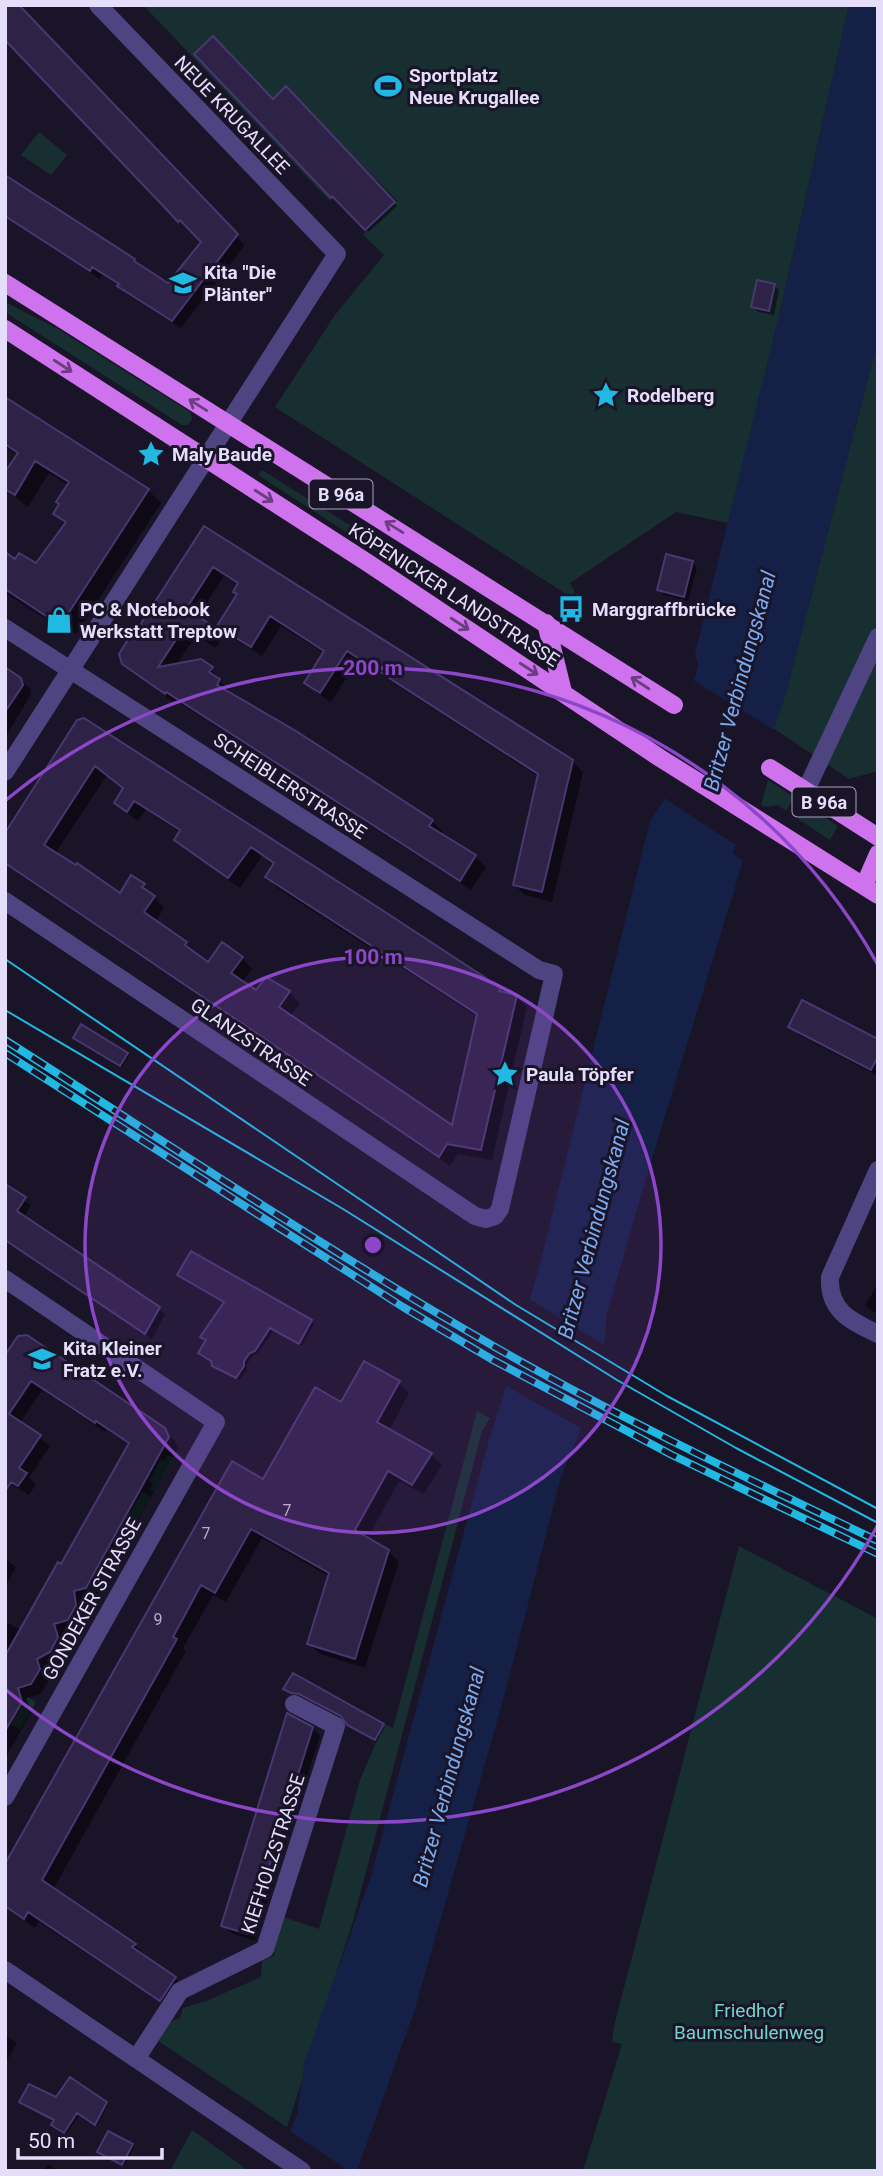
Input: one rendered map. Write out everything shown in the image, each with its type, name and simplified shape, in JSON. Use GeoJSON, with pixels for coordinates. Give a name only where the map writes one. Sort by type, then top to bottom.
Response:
{"type":"FeatureCollection","features":[{"type":"Feature","properties":{"kind":"main road","name":"KÖPENICKER LANDSTRASSE"},"geometry":{"type":"LineString","coordinates":[[5,283],[674,705]]}},
{"type":"Feature","properties":{"kind":"main road","name":"KÖPENICKER LANDSTRASSE"},"geometry":{"type":"LineString","coordinates":[[5,329],[206,458],[660,758],[871,891]]}},
{"type":"Feature","properties":{"kind":"main road","name":"KÖPENICKER LANDSTRASSE"},"geometry":{"type":"LineString","coordinates":[[547,623],[563,692]]}},
{"type":"Feature","properties":{"kind":"main road","name":"B 96a"},"geometry":{"type":"LineString","coordinates":[[770,768],[878,837]]}},
{"type":"Feature","properties":{"kind":"main road"},"geometry":{"type":"LineString","coordinates":[[871,891],[878,854]]}},
{"type":"Feature","properties":{"kind":"street","name":"NEUE KRUGALLEE"},"geometry":{"type":"LineString","coordinates":[[98,5],[337,254],[229,424]]}},
{"type":"Feature","properties":{"kind":"street"},"geometry":{"type":"LineString","coordinates":[[5,772],[229,424]]}},
{"type":"Feature","properties":{"kind":"street","name":"SCHEIBLERSTRASSE"},"geometry":{"type":"LineString","coordinates":[[5,628],[539,970],[554,974],[500,1209],[495,1216],[486,1219],[475,1216]]}},
{"type":"Feature","properties":{"kind":"street"},"geometry":{"type":"LineString","coordinates":[[806,789],[878,637]]}},
{"type":"Feature","properties":{"kind":"street","name":"GLANZSTRASSE"},"geometry":{"type":"LineString","coordinates":[[5,901],[475,1216]]}},
{"type":"Feature","properties":{"kind":"street"},"geometry":{"type":"LineString","coordinates":[[878,1170],[830,1277],[829,1291],[833,1302],[853,1322],[878,1334]]}},
{"type":"Feature","properties":{"kind":"street","name":"GONDEKER STRASSE"},"geometry":{"type":"LineString","coordinates":[[5,1797],[216,1422],[8,1287]]}},
{"type":"Feature","properties":{"kind":"street","name":"KIEFHOLZSTRASSE"},"geometry":{"type":"LineString","coordinates":[[136,2059],[180,1991],[265,1949],[336,1726],[294,1703]]}},
{"type":"Feature","properties":{"kind":"street"},"geometry":{"type":"LineString","coordinates":[[5,1970],[302,2171]]}},
{"type":"Feature","properties":{"kind":"green space"},"geometry":{"type":"Polygon","coordinates":[[[143,5],[849,5],[779,316],[728,523],[676,512],[570,583],[580,603],[275,407],[335,315],[384,255],[363,235],[397,201],[364,167],[329,200],[143,5]]]}},
{"type":"Feature","properties":{"kind":"green space"},"geometry":{"type":"Polygon","coordinates":[[[39,132],[67,155],[51,175],[21,155],[39,132]]]}},
{"type":"Feature","properties":{"kind":"green space"},"geometry":{"type":"Polygon","coordinates":[[[5,302],[58,329],[190,412],[192,419],[188,425],[182,425],[5,312],[5,302]]]}},
{"type":"Feature","properties":{"kind":"green space"},"geometry":{"type":"Polygon","coordinates":[[[878,340],[878,771],[849,779],[773,728],[785,696],[878,340]]]}},
{"type":"Feature","properties":{"kind":"green space"},"geometry":{"type":"Polygon","coordinates":[[[262,470],[431,576],[426,584],[258,475],[262,470]]]}},
{"type":"Feature","properties":{"kind":"green space"},"geometry":{"type":"Polygon","coordinates":[[[768,780],[794,797],[786,811],[778,805],[761,805],[768,780]]]}},
{"type":"Feature","properties":{"kind":"green space"},"geometry":{"type":"Polygon","coordinates":[[[807,806],[838,826],[830,840],[798,819],[807,806]]]}},
{"type":"Feature","properties":{"kind":"green space"},"geometry":{"type":"Polygon","coordinates":[[[477,1411],[490,1418],[482,1431],[353,1921],[287,2127],[157,2040],[170,2022],[180,2018],[183,2008],[261,1977],[262,1961],[275,1955],[272,1949],[283,1917],[319,1929],[360,1780],[384,1724],[393,1728],[477,1411]]]}},
{"type":"Feature","properties":{"kind":"green space"},"geometry":{"type":"Polygon","coordinates":[[[168,1455],[173,1458],[154,1492],[150,1490],[153,1483],[149,1481],[161,1459],[164,1461],[168,1455]]]}},
{"type":"Feature","properties":{"kind":"green space"},"geometry":{"type":"Polygon","coordinates":[[[142,1492],[151,1497],[132,1530],[123,1525],[142,1492]]]}},
{"type":"Feature","properties":{"kind":"green space","name":"Friedhof Baumschulenweg"},"geometry":{"type":"Polygon","coordinates":[[[739,1546],[878,1619],[878,2171],[583,2171],[622,2044],[612,2042],[614,2026],[739,1546]]]}},
{"type":"Feature","properties":{"kind":"green space"},"geometry":{"type":"Polygon","coordinates":[[[100,1567],[108,1572],[92,1601],[83,1595],[100,1567]]]}},
{"type":"Feature","properties":{"kind":"green space"},"geometry":{"type":"Polygon","coordinates":[[[63,1633],[72,1637],[57,1664],[47,1659],[63,1633]]]}},
{"type":"Feature","properties":{"kind":"green space"},"geometry":{"type":"Polygon","coordinates":[[[27,1697],[36,1702],[20,1730],[11,1724],[27,1697]]]}},
{"type":"Feature","properties":{"kind":"green space"},"geometry":{"type":"Polygon","coordinates":[[[192,2130],[249,2171],[170,2171],[192,2130]]]}},
{"type":"Feature","properties":{"kind":"water","name":"Britzer Verbindungskanal"},"geometry":{"type":"Polygon","coordinates":[[[849,5],[878,5],[878,340],[785,696],[733,853],[743,861],[606,1317],[606,1334],[582,1427],[561,1477],[502,1704],[415,2009],[357,2171],[273,2171],[297,2115],[304,2064],[371,1876],[488,1443],[541,1259],[650,821],[664,800],[698,665],[695,654],[779,316],[849,5]]]}},
{"type":"Feature","properties":{"kind":"pier","name":"Marggraffbrücke"},"geometry":{"type":"Polygon","coordinates":[[[691,679],[776,731],[739,847],[661,796],[691,679]]]}},
{"type":"Feature","properties":{"kind":"pier"},"geometry":{"type":"Polygon","coordinates":[[[526,1297],[606,1346],[584,1430],[503,1384],[526,1297]]]}},
{"type":"Feature","properties":{"kind":"pier"},"geometry":{"type":"Polygon","coordinates":[[[287,2129],[349,2171],[269,2171],[287,2129]]]}},
{"type":"Feature","properties":{"kind":"building"},"geometry":{"type":"Polygon","coordinates":[[[5,5],[19,5],[238,234],[172,321],[92,267],[90,271],[5,216],[5,175],[168,283],[201,242],[180,220],[178,222],[5,40],[5,5]]]}},
{"type":"Feature","properties":{"kind":"building"},"geometry":{"type":"Polygon","coordinates":[[[213,36],[273,99],[286,86],[395,202],[365,230],[194,54],[213,36]]]}},
{"type":"Feature","properties":{"kind":"building"},"geometry":{"type":"Polygon","coordinates":[[[757,280],[775,284],[769,311],[751,307],[757,280]]]}},
{"type":"Feature","properties":{"kind":"building"},"geometry":{"type":"Polygon","coordinates":[[[5,397],[149,489],[64,620],[55,622],[5,589],[5,552],[15,559],[19,553],[36,563],[66,522],[53,514],[59,504],[56,502],[69,482],[35,461],[15,495],[5,489],[5,472],[18,453],[5,444],[5,397]]]}},
{"type":"Feature","properties":{"kind":"building"},"geometry":{"type":"Polygon","coordinates":[[[204,526],[573,760],[542,892],[513,885],[538,774],[347,651],[320,693],[304,683],[324,651],[270,616],[251,647],[217,626],[237,594],[233,592],[238,583],[213,567],[186,609],[213,626],[205,639],[185,626],[158,667],[201,659],[213,667],[209,672],[220,679],[217,685],[296,731],[433,820],[429,826],[476,855],[460,881],[122,664],[119,654],[204,526]]]}},
{"type":"Feature","properties":{"kind":"building"},"geometry":{"type":"Polygon","coordinates":[[[666,554],[693,561],[684,597],[657,590],[666,554]]]}},
{"type":"Feature","properties":{"kind":"building"},"geometry":{"type":"Polygon","coordinates":[[[5,667],[21,678],[23,685],[5,712],[5,667]]]}},
{"type":"Feature","properties":{"kind":"building"},"geometry":{"type":"Polygon","coordinates":[[[84,718],[501,988],[499,991],[517,995],[481,1150],[447,1144],[439,1157],[5,863],[5,833],[77,720],[84,718]],[[95,766],[44,845],[76,865],[77,863],[120,893],[131,875],[145,884],[142,887],[155,896],[144,912],[187,942],[185,945],[208,962],[222,942],[243,957],[231,973],[256,990],[266,977],[290,991],[279,1007],[452,1125],[477,1014],[265,877],[274,863],[251,847],[228,878],[174,840],[180,830],[134,801],[127,812],[114,803],[123,788],[95,766]]]}},
{"type":"Feature","properties":{"kind":"building"},"geometry":{"type":"Polygon","coordinates":[[[802,1000],[878,1039],[878,1056],[871,1070],[788,1027],[802,1000]]]}},
{"type":"Feature","properties":{"kind":"building"},"geometry":{"type":"Polygon","coordinates":[[[81,1024],[128,1053],[120,1066],[73,1038],[81,1024]]]}},
{"type":"Feature","properties":{"kind":"building"},"geometry":{"type":"Polygon","coordinates":[[[5,1184],[26,1197],[17,1211],[160,1307],[145,1334],[5,1240],[5,1184]]]}},
{"type":"Feature","properties":{"kind":"building"},"geometry":{"type":"Polygon","coordinates":[[[191,1251],[312,1320],[299,1344],[270,1328],[255,1351],[244,1361],[244,1366],[236,1378],[212,1366],[211,1361],[198,1353],[206,1340],[200,1337],[224,1302],[177,1275],[191,1251]]]}},
{"type":"Feature","properties":{"kind":"building"},"geometry":{"type":"Polygon","coordinates":[[[27,1335],[165,1428],[169,1437],[86,1588],[74,1591],[76,1605],[68,1620],[54,1624],[58,1637],[50,1652],[37,1659],[40,1669],[31,1684],[18,1688],[22,1702],[5,1731],[5,1656],[58,1562],[61,1564],[129,1443],[31,1381],[9,1414],[41,1435],[19,1468],[27,1473],[18,1486],[11,1482],[5,1491],[5,1355],[18,1336],[27,1335]]]}},
{"type":"Feature","properties":{"kind":"building"},"geometry":{"type":"Polygon","coordinates":[[[364,1361],[400,1381],[377,1422],[432,1453],[412,1485],[388,1471],[355,1530],[389,1550],[355,1659],[307,1644],[329,1573],[251,1529],[215,1593],[201,1585],[173,1637],[177,1639],[42,1880],[136,1944],[132,1947],[176,1977],[160,2001],[28,1912],[24,1919],[5,1906],[5,1864],[232,1461],[263,1479],[315,1387],[341,1402],[364,1361]]]}},
{"type":"Feature","properties":{"kind":"building"},"geometry":{"type":"Polygon","coordinates":[[[293,1673],[384,1724],[375,1740],[347,1725],[341,1716],[299,1694],[283,1689],[293,1673]]]}},
{"type":"Feature","properties":{"kind":"building"},"geometry":{"type":"Polygon","coordinates":[[[287,1713],[313,1727],[248,1934],[221,1926],[287,1713]]]}},
{"type":"Feature","properties":{"kind":"building"},"geometry":{"type":"Polygon","coordinates":[[[70,2077],[107,2102],[95,2125],[77,2113],[64,2133],[51,2125],[54,2120],[19,2102],[29,2084],[56,2097],[70,2077]]]}},
{"type":"Feature","properties":{"kind":"building"},"geometry":{"type":"Polygon","coordinates":[[[108,2131],[133,2144],[122,2165],[97,2152],[108,2131]]]}},
{"type":"Feature","properties":{"kind":"tram line"},"geometry":{"type":"LineString","coordinates":[[5,959],[516,1305],[667,1396],[878,1509]]}},
{"type":"Feature","properties":{"kind":"tram line"},"geometry":{"type":"LineString","coordinates":[[5,1010],[343,1209],[617,1380],[736,1448],[878,1523]]}},
{"type":"Feature","properties":{"kind":"railway"},"geometry":{"type":"LineString","coordinates":[[5,1040],[309,1235],[495,1347],[637,1423],[878,1541]]}},
{"type":"Feature","properties":{"kind":"railway"},"geometry":{"type":"LineString","coordinates":[[5,1053],[403,1307],[493,1360],[672,1455],[878,1554]]}},
{"type":"Feature","properties":{"kind":"place","name":"Sportplatz Neue Krugallee"},"geometry":{"type":"Point","coordinates":[388,86]}},
{"type":"Feature","properties":{"kind":"place","name":"Kita \"Die Plänter\""},"geometry":{"type":"Point","coordinates":[183,283]}},
{"type":"Feature","properties":{"kind":"place","name":"Rodelberg"},"geometry":{"type":"Point","coordinates":[606,395]}},
{"type":"Feature","properties":{"kind":"place","name":"Maly Baude"},"geometry":{"type":"Point","coordinates":[151,454]}},
{"type":"Feature","properties":{"kind":"place","name":"Marggraffbrücke"},"geometry":{"type":"Point","coordinates":[571,609]}},
{"type":"Feature","properties":{"kind":"place","name":"PC & Notebook Werkstatt Treptow"},"geometry":{"type":"Point","coordinates":[59,620]}},
{"type":"Feature","properties":{"kind":"place","name":"Paula Töpfer"},"geometry":{"type":"Point","coordinates":[505,1074]}},
{"type":"Feature","properties":{"kind":"place","name":"Kita Kleiner Fratz e.V."},"geometry":{"type":"Point","coordinates":[42,1359]}}]}
